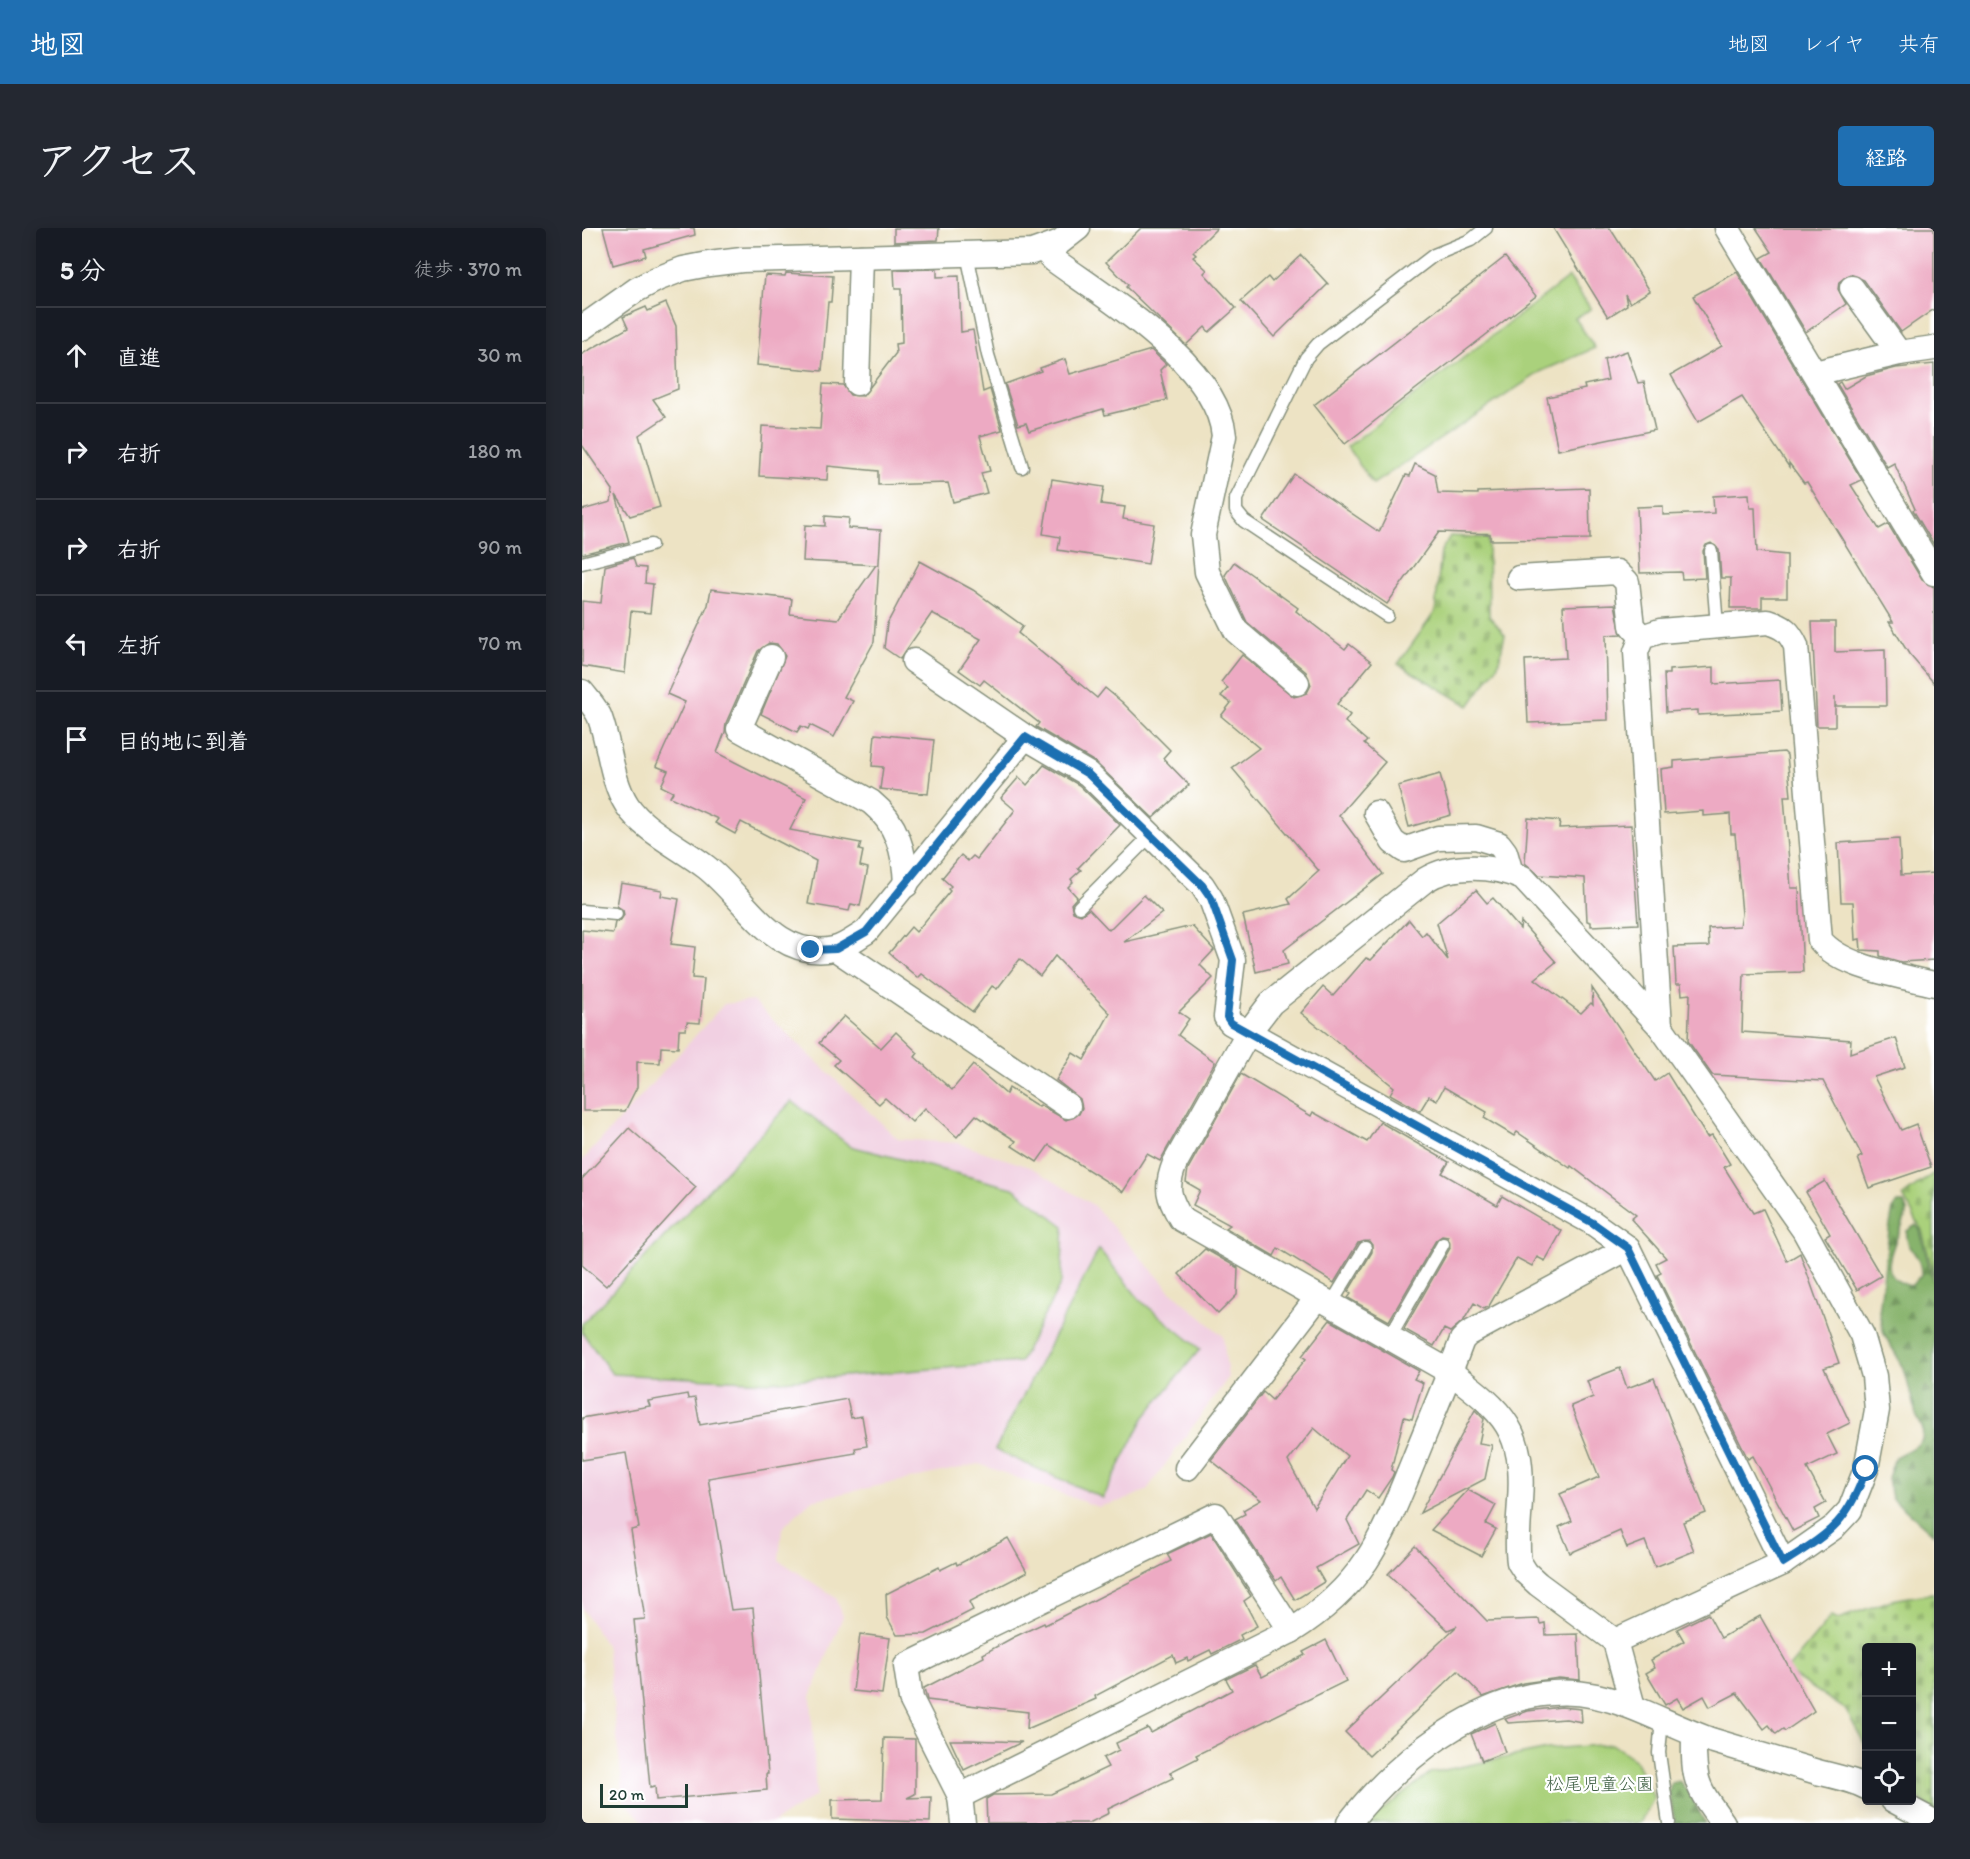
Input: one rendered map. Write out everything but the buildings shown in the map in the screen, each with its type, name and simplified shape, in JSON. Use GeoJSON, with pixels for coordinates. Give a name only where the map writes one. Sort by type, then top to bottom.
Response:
{"type":"FeatureCollection","features":[{"type":"Feature","properties":{"kind":"street"},"geometry":{"type":"LineString","coordinates":[[582,328],[636,290],[683,269],[742,260],[1044,250],[1060,242],[1078,228]]}},
{"type":"Feature","properties":{"kind":"street"},"geometry":{"type":"LineString","coordinates":[[1727,228],[1934,573]]}},
{"type":"Feature","properties":{"kind":"street"},"geometry":{"type":"LineString","coordinates":[[1044,250],[1161,339],[1184,360],[1208,395],[1223,422],[1224,436],[1203,535],[1207,572],[1236,631],[1297,683]]}},
{"type":"Feature","properties":{"kind":"street"},"geometry":{"type":"LineString","coordinates":[[857,383],[861,257]]}},
{"type":"Feature","properties":{"kind":"street"},"geometry":{"type":"LineString","coordinates":[[1852,288],[1899,353]]}},
{"type":"Feature","properties":{"kind":"street"},"geometry":{"type":"LineString","coordinates":[[1815,373],[1899,353],[1934,348]]}},
{"type":"Feature","properties":{"kind":"street"},"geometry":{"type":"LineString","coordinates":[[1520,578],[1617,572],[1627,582],[1632,626],[1642,638]]}},
{"type":"Feature","properties":{"kind":"street"},"geometry":{"type":"LineString","coordinates":[[1660,1026],[1636,652],[1642,638],[1660,631],[1768,622],[1784,627],[1796,646],[1820,940],[1830,952],[1846,960],[1934,984]]}},
{"type":"Feature","properties":{"kind":"street"},"geometry":{"type":"LineString","coordinates":[[771,657],[739,729],[871,801],[886,814],[905,861],[906,885]]}},
{"type":"Feature","properties":{"kind":"street"},"geometry":{"type":"LineString","coordinates":[[914,661],[1025,737],[1088,774],[1202,885],[1211,898],[1233,960],[1227,1017],[1231,1023],[1593,1223],[1628,1248],[1783,1563]]}},
{"type":"Feature","properties":{"kind":"street"},"geometry":{"type":"LineString","coordinates":[[582,692],[600,715],[616,778],[627,806],[658,834],[707,867],[768,930],[787,943],[811,950],[836,949],[866,932],[1025,737]]}},
{"type":"Feature","properties":{"kind":"street"},"geometry":{"type":"LineString","coordinates":[[1376,813],[1393,842],[1404,850],[1438,838],[1476,837],[1499,844],[1505,852],[1511,873]]}},
{"type":"Feature","properties":{"kind":"street"},"geometry":{"type":"LineString","coordinates":[[1615,1641],[1783,1563],[1833,1528],[1850,1510],[1874,1440],[1877,1410],[1874,1376],[1862,1335],[1804,1230],[1660,1026],[1523,878],[1511,873],[1456,868],[1434,874],[1271,1003],[1248,1033],[1175,1163],[1168,1182],[1171,1202],[1181,1219],[1450,1372],[1481,1395],[1502,1417],[1520,1453],[1522,1477],[1517,1550],[1519,1562],[1526,1573],[1538,1584],[1615,1641],[1633,1707]]}},
{"type":"Feature","properties":{"kind":"street"},"geometry":{"type":"LineString","coordinates":[[836,949],[1068,1106]]}},
{"type":"Feature","properties":{"kind":"street"},"geometry":{"type":"LineString","coordinates":[[960,1796],[1290,1631],[1319,1613],[1343,1591],[1379,1544],[1462,1340],[1468,1334],[1628,1248]]}},
{"type":"Feature","properties":{"kind":"street"},"geometry":{"type":"LineString","coordinates":[[1186,1468],[1324,1301]]}},
{"type":"Feature","properties":{"kind":"street"},"geometry":{"type":"LineString","coordinates":[[963,1823],[960,1796],[910,1699],[906,1666],[1216,1515],[1290,1631]]}},
{"type":"Feature","properties":{"kind":"street"},"geometry":{"type":"LineString","coordinates":[[1349,1823],[1378,1791],[1430,1744],[1460,1723],[1488,1710],[1522,1699],[1558,1693],[1596,1696],[1633,1707],[1694,1734],[1862,1786]]}},
{"type":"Feature","properties":{"kind":"street"},"geometry":{"type":"LineString","coordinates":[[1694,1734],[1695,1778],[1700,1791],[1723,1823]]}},
{"type":"Feature","properties":{"kind":"street"},"geometry":{"type":"LineString","coordinates":[[1902,1805],[1934,1822]]}},
{"type":"Feature","properties":{"kind":"lane"},"geometry":{"type":"LineString","coordinates":[[1388,616],[1244,522],[1236,511],[1236,499],[1306,358],[1318,344],[1415,268],[1434,255],[1471,240],[1486,228]]}},
{"type":"Feature","properties":{"kind":"lane"},"geometry":{"type":"LineString","coordinates":[[967,254],[988,355],[1022,467]]}},
{"type":"Feature","properties":{"kind":"lane"},"geometry":{"type":"LineString","coordinates":[[582,563],[651,545]]}},
{"type":"Feature","properties":{"kind":"lane"},"geometry":{"type":"LineString","coordinates":[[1711,552],[1717,626]]}},
{"type":"Feature","properties":{"kind":"lane"},"geometry":{"type":"LineString","coordinates":[[1079,907],[1151,835]]}},
{"type":"Feature","properties":{"kind":"lane"},"geometry":{"type":"LineString","coordinates":[[582,911],[616,914]]}},
{"type":"Feature","properties":{"kind":"lane"},"geometry":{"type":"LineString","coordinates":[[1389,1338],[1443,1244]]}},
{"type":"Feature","properties":{"kind":"lane"},"geometry":{"type":"LineString","coordinates":[[1324,1301],[1365,1248]]}},
{"type":"Feature","properties":{"kind":"lane"},"geometry":{"type":"LineString","coordinates":[[1662,1719],[1659,1753],[1669,1823]]}},
{"type":"Feature","properties":{"kind":"lane"},"geometry":{"type":"LineString","coordinates":[[1657,1823],[1666,1809]]}},
{"type":"Feature","properties":{"kind":"shaded area"},"geometry":{"type":"Polygon","coordinates":[[[753,1001],[898,1139],[958,1143],[1032,1168],[1093,1205],[1171,1291],[1223,1336],[1228,1378],[1146,1491],[1124,1500],[1098,1507],[979,1464],[812,1500],[782,1528],[779,1560],[836,1598],[843,1616],[811,1696],[816,1795],[773,1823],[645,1823],[624,1801],[607,1648],[582,1608],[582,1161],[724,1004],[753,1001]]]}},
{"type":"Feature","properties":{"kind":"green space"},"geometry":{"type":"Polygon","coordinates":[[[1569,277],[1591,309],[1575,318],[1595,348],[1542,371],[1373,484],[1347,447],[1569,277]]]}},
{"type":"Feature","properties":{"kind":"green space"},"geometry":{"type":"Polygon","coordinates":[[[1450,536],[1488,538],[1489,616],[1505,635],[1498,665],[1469,706],[1398,664],[1435,612],[1441,551],[1450,536]]]}},
{"type":"Feature","properties":{"kind":"green space"},"geometry":{"type":"Polygon","coordinates":[[[792,1101],[850,1146],[1013,1188],[1064,1226],[1061,1283],[1020,1362],[769,1382],[612,1374],[582,1332],[582,1324],[792,1101]]]}},
{"type":"Feature","properties":{"kind":"green space"},"geometry":{"type":"Polygon","coordinates":[[[1934,1173],[1934,1276],[1922,1231],[1903,1196],[1934,1173]]]}},
{"type":"Feature","properties":{"kind":"green space"},"geometry":{"type":"Polygon","coordinates":[[[1898,1203],[1904,1203],[1907,1211],[1891,1254],[1889,1265],[1891,1274],[1898,1281],[1911,1286],[1921,1275],[1919,1261],[1907,1237],[1907,1231],[1916,1225],[1920,1230],[1934,1285],[1934,1535],[1892,1498],[1888,1478],[1895,1457],[1916,1446],[1922,1440],[1923,1429],[1916,1415],[1904,1368],[1884,1334],[1879,1313],[1889,1231],[1893,1208],[1898,1203]]]}},
{"type":"Feature","properties":{"kind":"green space"},"geometry":{"type":"Polygon","coordinates":[[[1099,1249],[1141,1301],[1200,1349],[1144,1418],[1103,1498],[995,1450],[1099,1249]]]}},
{"type":"Feature","properties":{"kind":"green space"},"geometry":{"type":"Polygon","coordinates":[[[1934,1593],[1934,1811],[1916,1797],[1916,1643],[1862,1643],[1862,1739],[1845,1709],[1786,1671],[1832,1616],[1838,1619],[1892,1600],[1934,1593]]]}},
{"type":"Feature","properties":{"kind":"green space","name":"松尾児童公園"},"geometry":{"type":"Polygon","coordinates":[[[1612,1744],[1635,1760],[1654,1798],[1640,1823],[1366,1823],[1430,1773],[1548,1749],[1612,1744]]]}},
{"type":"Feature","properties":{"kind":"green space"},"geometry":{"type":"Polygon","coordinates":[[[1679,1781],[1690,1794],[1705,1823],[1675,1823],[1669,1792],[1671,1783],[1679,1781]]]}},
{"type":"Feature","properties":{"kind":"route"},"geometry":{"type":"LineString","coordinates":[[811,950],[836,949],[866,932],[1025,737],[1088,774],[1202,885],[1211,898],[1233,960],[1231,997],[1227,1008],[1227,1017],[1231,1023],[1593,1223],[1628,1248],[1783,1563],[1833,1528],[1850,1510],[1866,1469]]}}]}
